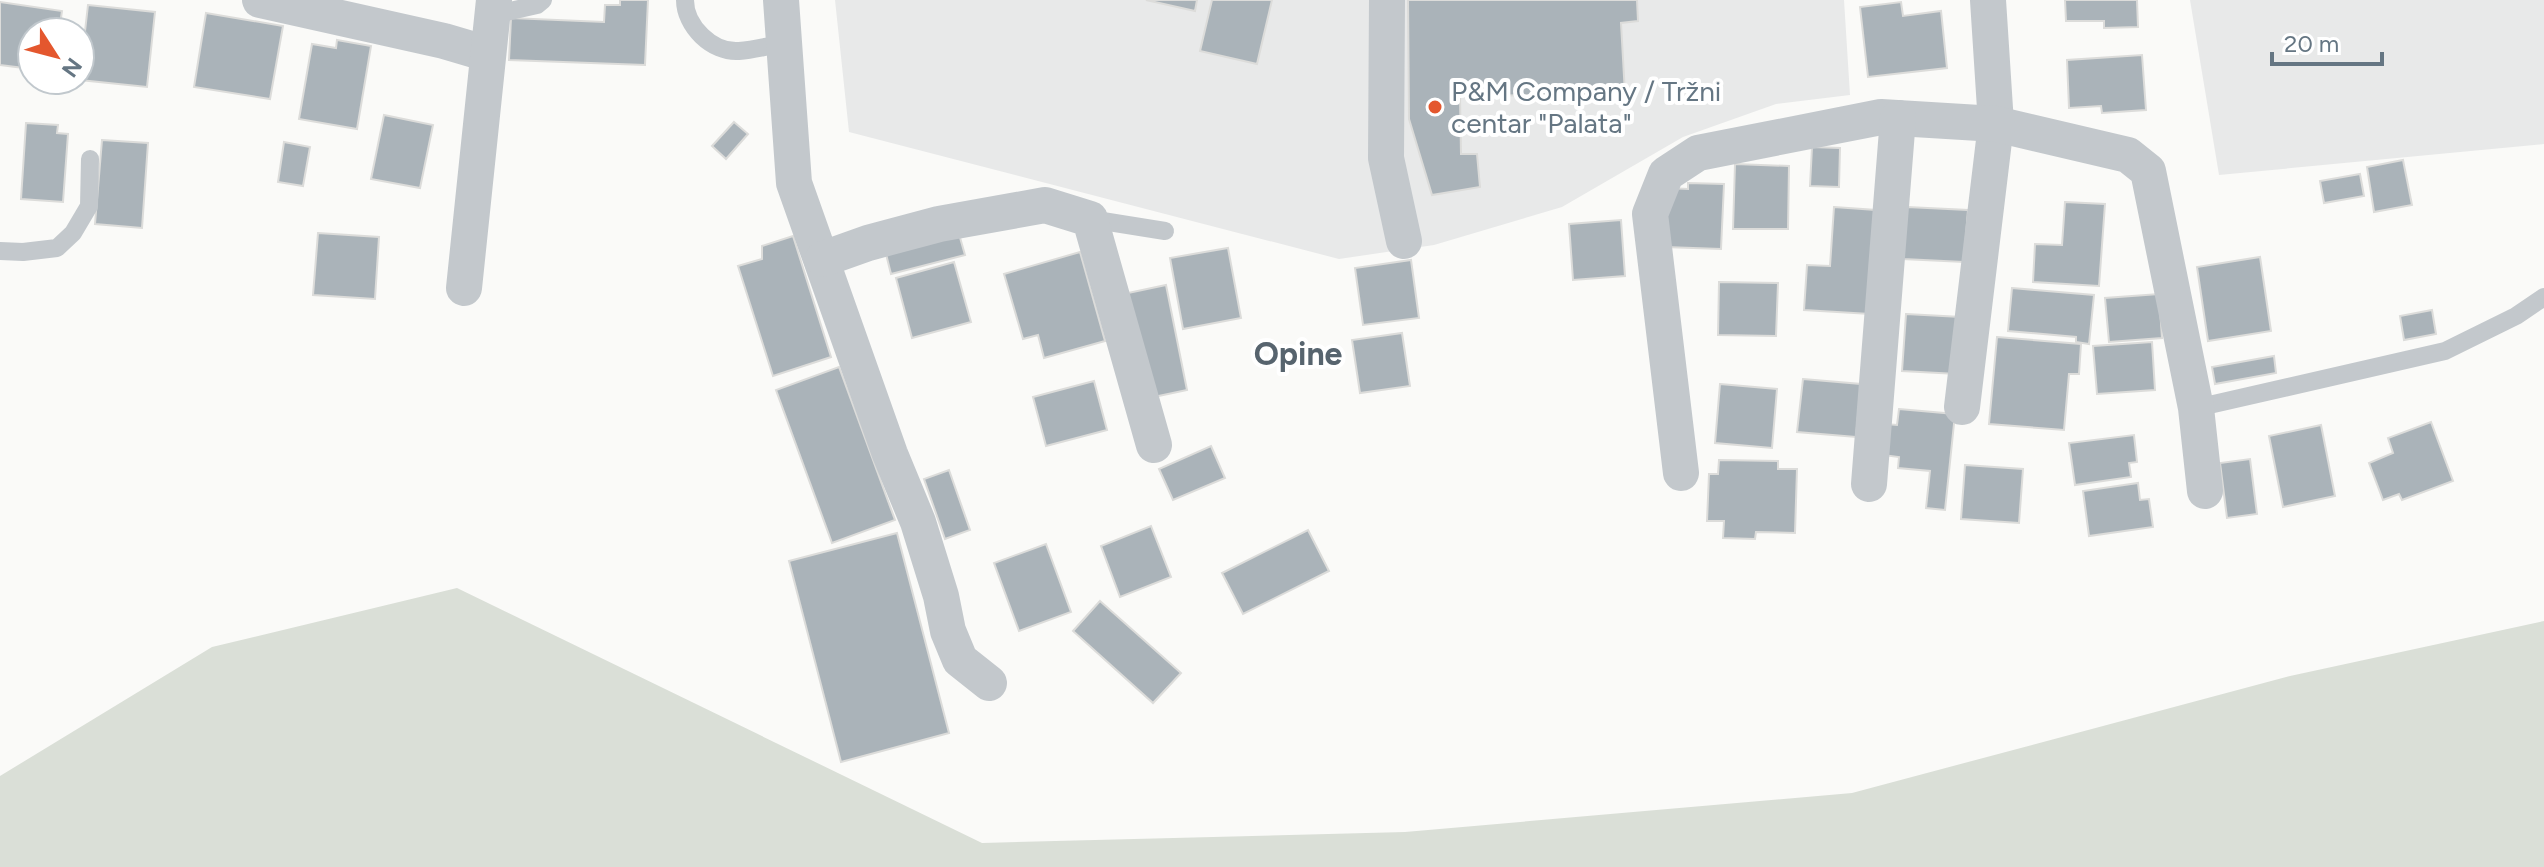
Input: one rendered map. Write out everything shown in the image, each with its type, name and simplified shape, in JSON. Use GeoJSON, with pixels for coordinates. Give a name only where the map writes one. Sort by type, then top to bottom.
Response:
{"type":"FeatureCollection","features":[{"type":"Feature","properties":{"kind":"street"},"geometry":{"type":"LineString","coordinates":[[260,0],[444,41],[488,54]]}},
{"type":"Feature","properties":{"kind":"street"},"geometry":{"type":"LineString","coordinates":[[781,0],[794,183],[890,454],[918,522],[941,596],[948,631],[960,660],[989,683]]}},
{"type":"Feature","properties":{"kind":"street"},"geometry":{"type":"LineString","coordinates":[[1387,0],[1386,158],[1404,241]]}},
{"type":"Feature","properties":{"kind":"street"},"geometry":{"type":"LineString","coordinates":[[1962,407],[1996,124],[1988,0]]}},
{"type":"Feature","properties":{"kind":"street"},"geometry":{"type":"LineString","coordinates":[[464,288],[493,8]]}},
{"type":"Feature","properties":{"kind":"street"},"geometry":{"type":"LineString","coordinates":[[1681,473],[1650,214],[1666,174],[1698,153],[1881,117],[1996,124],[2128,155],[2148,171],[2196,408],[2205,491]]}},
{"type":"Feature","properties":{"kind":"street"},"geometry":{"type":"LineString","coordinates":[[1869,484],[1898,118]]}},
{"type":"Feature","properties":{"kind":"street"},"geometry":{"type":"LineString","coordinates":[[823,259],[939,224],[1045,205],[1090,219],[1154,445]]}},
{"type":"Feature","properties":{"kind":"lane"},"geometry":{"type":"LineString","coordinates":[[493,8],[537,5],[543,0]]}},
{"type":"Feature","properties":{"kind":"lane"},"geometry":{"type":"LineString","coordinates":[[685,0],[685,12],[696,31],[713,44],[736,52],[783,43]]}},
{"type":"Feature","properties":{"kind":"lane"},"geometry":{"type":"LineString","coordinates":[[0,251],[57,248],[73,233],[89,206],[90,159]]}},
{"type":"Feature","properties":{"kind":"lane"},"geometry":{"type":"LineString","coordinates":[[1090,219],[1165,231]]}},
{"type":"Feature","properties":{"kind":"lane"},"geometry":{"type":"LineString","coordinates":[[2196,408],[2445,351],[2516,316],[2544,297]]}},
{"type":"Feature","properties":{"kind":"shaded area"},"geometry":{"type":"Polygon","coordinates":[[[835,0],[1844,0],[1850,95],[1776,104],[1683,137],[1562,207],[1434,245],[1339,259],[849,132],[835,0]]]}},
{"type":"Feature","properties":{"kind":"shaded area"},"geometry":{"type":"Polygon","coordinates":[[[2190,0],[2544,0],[2544,144],[2219,175],[2190,0]]]}},
{"type":"Feature","properties":{"kind":"shaded area"},"geometry":{"type":"Polygon","coordinates":[[[457,588],[982,843],[1405,832],[1852,793],[2290,676],[2544,621],[2544,867],[0,867],[0,776],[212,647],[457,588]]]}},
{"type":"Feature","properties":{"kind":"building"},"geometry":{"type":"Polygon","coordinates":[[[620,0],[648,0],[645,65],[509,60],[511,18],[604,22],[605,5],[620,5],[620,0]]]}},
{"type":"Feature","properties":{"kind":"building"},"geometry":{"type":"Polygon","coordinates":[[[1146,0],[1197,0],[1195,11],[1146,0]]]}},
{"type":"Feature","properties":{"kind":"building"},"geometry":{"type":"Polygon","coordinates":[[[1212,0],[1272,0],[1257,64],[1200,51],[1212,0]]]}},
{"type":"Feature","properties":{"kind":"building","name":"P&M Company / Tržni centar \"Palata\""},"geometry":{"type":"Polygon","coordinates":[[[1408,0],[1637,0],[1638,21],[1621,23],[1625,94],[1460,96],[1461,154],[1477,154],[1480,187],[1432,195],[1409,119],[1408,0]]]}},
{"type":"Feature","properties":{"kind":"building"},"geometry":{"type":"Polygon","coordinates":[[[2065,0],[2137,0],[2138,27],[2104,28],[2104,21],[2066,21],[2065,0]]]}},
{"type":"Feature","properties":{"kind":"building"},"geometry":{"type":"Polygon","coordinates":[[[0,2],[62,11],[61,16],[16,16],[16,67],[0,65],[0,2]]]}},
{"type":"Feature","properties":{"kind":"building"},"geometry":{"type":"Polygon","coordinates":[[[1901,2],[1903,16],[1941,11],[1947,68],[1868,77],[1860,7],[1901,2]]]}},
{"type":"Feature","properties":{"kind":"building"},"geometry":{"type":"Polygon","coordinates":[[[88,5],[155,12],[147,87],[96,82],[96,16],[87,16],[88,5]]]}},
{"type":"Feature","properties":{"kind":"building"},"geometry":{"type":"Polygon","coordinates":[[[206,13],[283,26],[270,99],[194,87],[206,13]]]}},
{"type":"Feature","properties":{"kind":"building"},"geometry":{"type":"Polygon","coordinates":[[[337,40],[371,46],[357,129],[299,119],[312,44],[336,48],[337,40]]]}},
{"type":"Feature","properties":{"kind":"building"},"geometry":{"type":"Polygon","coordinates":[[[2142,55],[2146,110],[2102,113],[2101,106],[2069,108],[2067,60],[2142,55]]]}},
{"type":"Feature","properties":{"kind":"building"},"geometry":{"type":"Polygon","coordinates":[[[384,115],[433,125],[420,188],[371,179],[384,115]]]}},
{"type":"Feature","properties":{"kind":"building"},"geometry":{"type":"Polygon","coordinates":[[[734,122],[748,134],[726,159],[712,146],[734,122]]]}},
{"type":"Feature","properties":{"kind":"building"},"geometry":{"type":"Polygon","coordinates":[[[26,123],[58,125],[57,133],[68,134],[63,202],[21,199],[26,123]]]}},
{"type":"Feature","properties":{"kind":"building"},"geometry":{"type":"Polygon","coordinates":[[[102,140],[148,143],[142,228],[95,224],[102,140]]]}},
{"type":"Feature","properties":{"kind":"building"},"geometry":{"type":"Polygon","coordinates":[[[284,142],[310,147],[303,186],[278,182],[284,142]]]}},
{"type":"Feature","properties":{"kind":"building"},"geometry":{"type":"Polygon","coordinates":[[[1812,147],[1840,148],[1839,187],[1810,186],[1812,147]]]}},
{"type":"Feature","properties":{"kind":"building"},"geometry":{"type":"Polygon","coordinates":[[[2403,160],[2412,205],[2374,212],[2367,167],[2403,160]]]}},
{"type":"Feature","properties":{"kind":"building"},"geometry":{"type":"Polygon","coordinates":[[[1735,164],[1789,166],[1788,229],[1733,229],[1735,164]]]}},
{"type":"Feature","properties":{"kind":"building"},"geometry":{"type":"Polygon","coordinates":[[[2360,174],[2364,196],[2324,203],[2320,181],[2360,174]]]}},
{"type":"Feature","properties":{"kind":"building"},"geometry":{"type":"Polygon","coordinates":[[[1688,183],[1724,184],[1721,249],[1665,247],[1668,188],[1688,189],[1688,183]]]}},
{"type":"Feature","properties":{"kind":"building"},"geometry":{"type":"Polygon","coordinates":[[[2065,202],[2105,204],[2099,286],[2033,282],[2035,244],[2062,245],[2065,202]]]}},
{"type":"Feature","properties":{"kind":"building"},"geometry":{"type":"Polygon","coordinates":[[[1834,207],[1876,210],[1870,314],[1804,310],[1807,265],[1830,266],[1834,207]]]}},
{"type":"Feature","properties":{"kind":"building"},"geometry":{"type":"Polygon","coordinates":[[[1907,207],[1968,210],[1964,262],[1903,259],[1907,207]]]}},
{"type":"Feature","properties":{"kind":"building"},"geometry":{"type":"Polygon","coordinates":[[[1621,220],[1625,276],[1573,280],[1569,224],[1621,220]]]}},
{"type":"Feature","properties":{"kind":"building"},"geometry":{"type":"Polygon","coordinates":[[[957,227],[965,255],[891,274],[884,246],[957,227]]]}},
{"type":"Feature","properties":{"kind":"building"},"geometry":{"type":"Polygon","coordinates":[[[318,233],[379,237],[375,299],[313,295],[318,233]]]}},
{"type":"Feature","properties":{"kind":"building"},"geometry":{"type":"Polygon","coordinates":[[[793,236],[831,357],[773,376],[738,266],[762,259],[762,246],[793,236]]]}},
{"type":"Feature","properties":{"kind":"building"},"geometry":{"type":"Polygon","coordinates":[[[1228,248],[1241,318],[1183,329],[1170,258],[1228,248]]]}},
{"type":"Feature","properties":{"kind":"building"},"geometry":{"type":"Polygon","coordinates":[[[1080,252],[1105,341],[1044,358],[1038,335],[1023,339],[1004,274],[1080,252]]]}},
{"type":"Feature","properties":{"kind":"building"},"geometry":{"type":"Polygon","coordinates":[[[2260,257],[2271,331],[2208,341],[2197,267],[2260,257]]]}},
{"type":"Feature","properties":{"kind":"building"},"geometry":{"type":"Polygon","coordinates":[[[1411,260],[1419,318],[1363,325],[1355,268],[1411,260]]]}},
{"type":"Feature","properties":{"kind":"building"},"geometry":{"type":"Polygon","coordinates":[[[954,262],[971,322],[912,338],[896,278],[954,262]]]}},
{"type":"Feature","properties":{"kind":"building"},"geometry":{"type":"Polygon","coordinates":[[[1719,282],[1778,283],[1776,336],[1718,335],[1719,282]]]}},
{"type":"Feature","properties":{"kind":"building"},"geometry":{"type":"Polygon","coordinates":[[[1166,285],[1187,390],[1149,398],[1128,293],[1166,285]]]}},
{"type":"Feature","properties":{"kind":"building"},"geometry":{"type":"Polygon","coordinates":[[[2012,288],[2094,295],[2089,344],[2076,342],[2076,337],[2008,331],[2012,288]]]}},
{"type":"Feature","properties":{"kind":"building"},"geometry":{"type":"Polygon","coordinates":[[[2159,294],[2162,338],[2109,342],[2105,298],[2159,294]]]}},
{"type":"Feature","properties":{"kind":"building"},"geometry":{"type":"Polygon","coordinates":[[[2432,310],[2436,334],[2404,340],[2400,316],[2432,310]]]}},
{"type":"Feature","properties":{"kind":"building"},"geometry":{"type":"Polygon","coordinates":[[[1906,314],[1961,317],[1957,374],[1902,371],[1906,314]]]}},
{"type":"Feature","properties":{"kind":"building"},"geometry":{"type":"Polygon","coordinates":[[[1402,333],[1410,386],[1360,393],[1352,340],[1402,333]]]}},
{"type":"Feature","properties":{"kind":"building"},"geometry":{"type":"Polygon","coordinates":[[[1997,337],[2081,344],[2079,374],[2069,374],[2064,430],[1989,424],[1997,337]]]}},
{"type":"Feature","properties":{"kind":"building"},"geometry":{"type":"Polygon","coordinates":[[[2152,342],[2155,390],[2097,394],[2093,346],[2152,342]]]}},
{"type":"Feature","properties":{"kind":"building"},"geometry":{"type":"Polygon","coordinates":[[[2274,356],[2276,373],[2215,384],[2212,367],[2274,356]]]}},
{"type":"Feature","properties":{"kind":"building"},"geometry":{"type":"Polygon","coordinates":[[[839,367],[895,520],[832,543],[776,390],[839,367]]]}},
{"type":"Feature","properties":{"kind":"building"},"geometry":{"type":"Polygon","coordinates":[[[1803,379],[1861,384],[1856,437],[1797,432],[1803,379]]]}},
{"type":"Feature","properties":{"kind":"building"},"geometry":{"type":"Polygon","coordinates":[[[1094,381],[1107,430],[1046,446],[1033,397],[1094,381]]]}},
{"type":"Feature","properties":{"kind":"building"},"geometry":{"type":"Polygon","coordinates":[[[1720,384],[1777,389],[1772,448],[1715,443],[1720,384]]]}},
{"type":"Feature","properties":{"kind":"building"},"geometry":{"type":"Polygon","coordinates":[[[1899,409],[1955,414],[1945,510],[1926,508],[1930,471],[1898,468],[1899,457],[1883,455],[1886,424],[1897,425],[1899,409]]]}},
{"type":"Feature","properties":{"kind":"building"},"geometry":{"type":"Polygon","coordinates":[[[2431,422],[2453,481],[2402,500],[2399,494],[2383,500],[2369,463],[2393,453],[2388,438],[2431,422]]]}},
{"type":"Feature","properties":{"kind":"building"},"geometry":{"type":"Polygon","coordinates":[[[2321,425],[2335,496],[2283,507],[2269,436],[2321,425]]]}},
{"type":"Feature","properties":{"kind":"building"},"geometry":{"type":"Polygon","coordinates":[[[2134,435],[2137,462],[2129,463],[2131,477],[2075,485],[2069,443],[2134,435]]]}},
{"type":"Feature","properties":{"kind":"building"},"geometry":{"type":"Polygon","coordinates":[[[1211,446],[1225,478],[1173,500],[1159,469],[1211,446]]]}},
{"type":"Feature","properties":{"kind":"building"},"geometry":{"type":"Polygon","coordinates":[[[2250,459],[2257,514],[2227,518],[2220,463],[2250,459]]]}},
{"type":"Feature","properties":{"kind":"building"},"geometry":{"type":"Polygon","coordinates":[[[1719,460],[1778,461],[1778,469],[1797,469],[1795,533],[1756,532],[1755,539],[1723,538],[1724,521],[1707,521],[1709,474],[1718,474],[1719,460]]]}},
{"type":"Feature","properties":{"kind":"building"},"geometry":{"type":"Polygon","coordinates":[[[1965,465],[2023,469],[2019,523],[1961,519],[1965,465]]]}},
{"type":"Feature","properties":{"kind":"building"},"geometry":{"type":"Polygon","coordinates":[[[949,470],[970,530],[945,539],[924,479],[949,470]]]}},
{"type":"Feature","properties":{"kind":"building"},"geometry":{"type":"Polygon","coordinates":[[[2138,483],[2140,500],[2149,499],[2153,527],[2089,536],[2083,491],[2138,483]]]}},
{"type":"Feature","properties":{"kind":"building"},"geometry":{"type":"Polygon","coordinates":[[[1151,526],[1171,577],[1120,597],[1101,546],[1151,526]]]}},
{"type":"Feature","properties":{"kind":"building"},"geometry":{"type":"Polygon","coordinates":[[[1308,530],[1329,571],[1243,614],[1222,573],[1308,530]]]}},
{"type":"Feature","properties":{"kind":"building"},"geometry":{"type":"Polygon","coordinates":[[[897,533],[949,733],[841,762],[789,561],[897,533]]]}},
{"type":"Feature","properties":{"kind":"building"},"geometry":{"type":"Polygon","coordinates":[[[1046,544],[1071,612],[1019,631],[994,563],[1046,544]]]}},
{"type":"Feature","properties":{"kind":"building"},"geometry":{"type":"Polygon","coordinates":[[[1100,601],[1181,673],[1153,703],[1073,631],[1100,601]]]}},
{"type":"Feature","properties":{"kind":"place","name":"P&M Company / Tržni centar \"Palata\""},"geometry":{"type":"Point","coordinates":[1435,107]}},
{"type":"Feature","properties":{"kind":"district","name":"Opine"},"geometry":{"type":"Point","coordinates":[1298,354]}}]}
